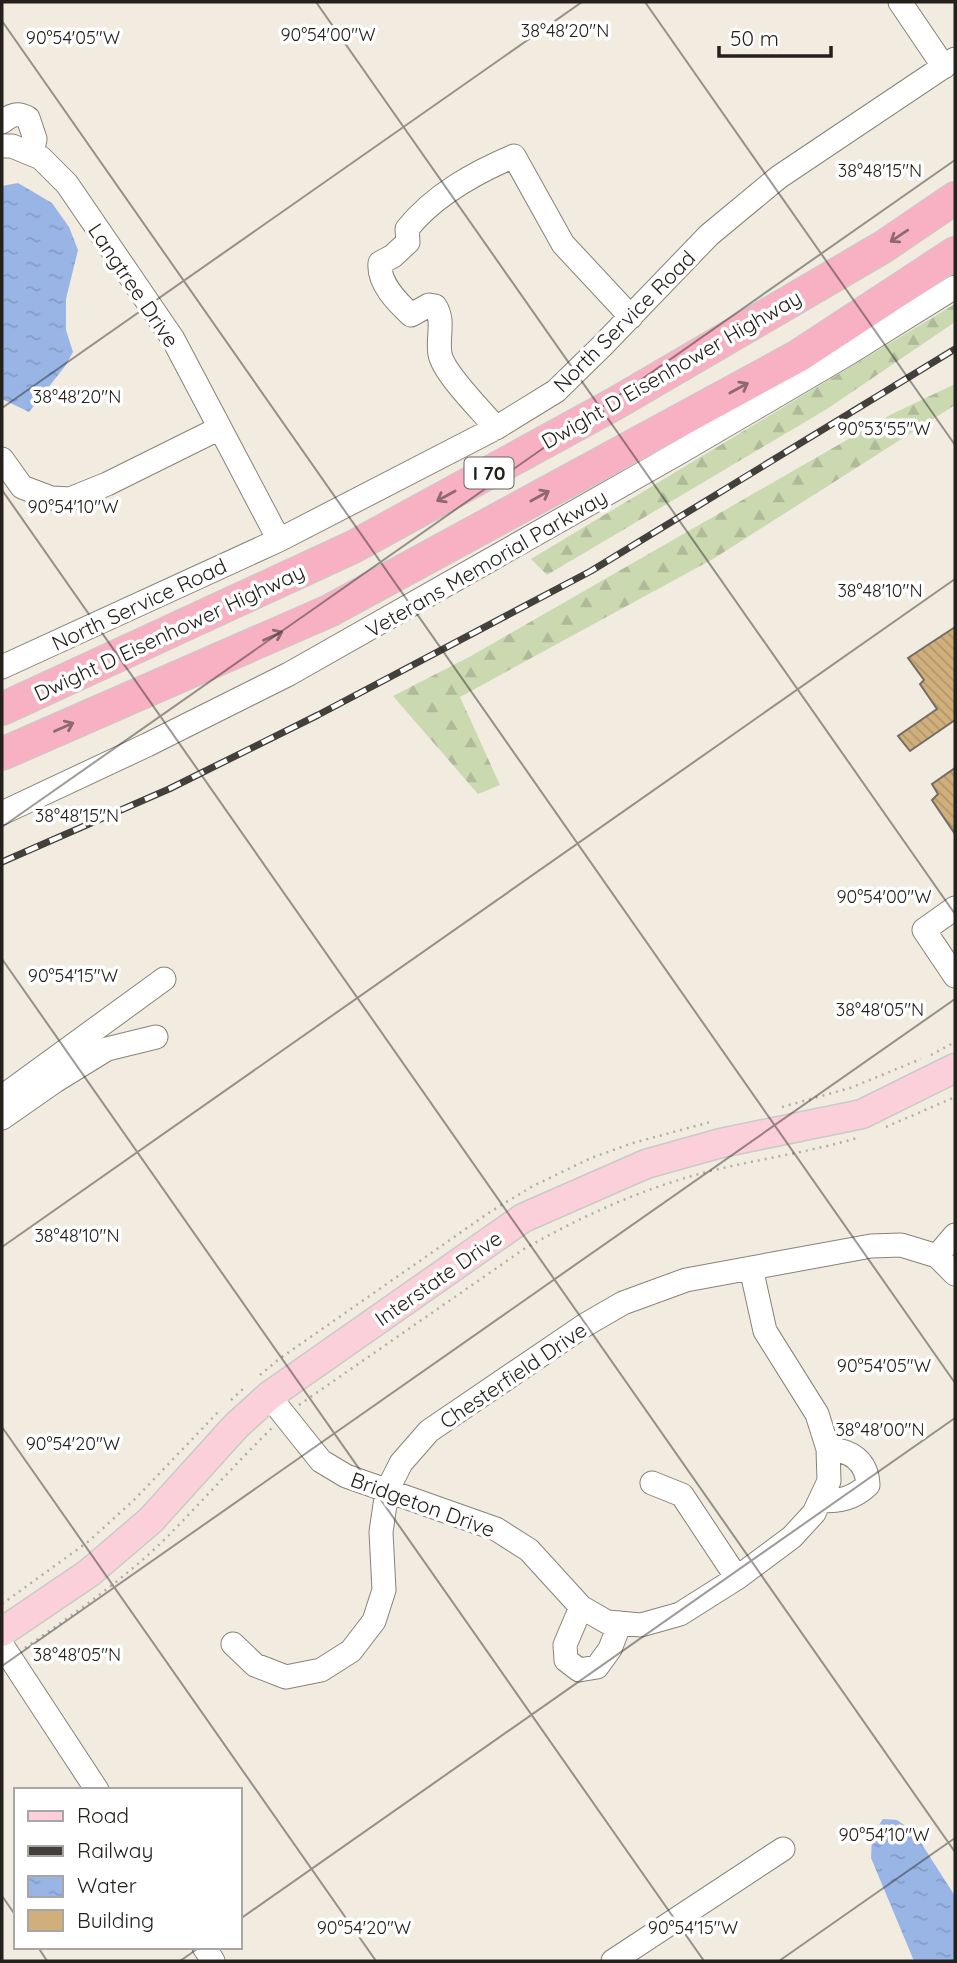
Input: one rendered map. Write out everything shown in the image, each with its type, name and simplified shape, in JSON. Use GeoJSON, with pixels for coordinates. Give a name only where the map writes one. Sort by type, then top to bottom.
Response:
{"type":"FeatureCollection","features":[{"type":"Feature","properties":{"kind":"highway","name":"Dwight D Eisenhower Highway"},"geometry":{"type":"LineString","coordinates":[[2,709],[352,547],[617,403],[883,247],[955,198]]}},
{"type":"Feature","properties":{"kind":"highway","name":"Dwight D Eisenhower Highway"},"geometry":{"type":"LineString","coordinates":[[2,754],[329,611],[798,356],[955,253]]}},
{"type":"Feature","properties":{"kind":"main road","name":"Interstate Drive"},"geometry":{"type":"LineString","coordinates":[[5,1645],[151,1520],[236,1426],[277,1406],[523,1218],[646,1164],[721,1143],[862,1114],[955,1068]]}},
{"type":"Feature","properties":{"kind":"street"},"geometry":{"type":"LineString","coordinates":[[900,2],[950,63]]}},
{"type":"Feature","properties":{"kind":"street","name":"North Service Road"},"geometry":{"type":"LineString","coordinates":[[2,667],[279,540],[496,428],[556,391],[709,235],[779,177],[950,63]]}},
{"type":"Feature","properties":{"kind":"street"},"geometry":{"type":"LineString","coordinates":[[2,122],[10,116],[20,114],[27,118],[35,139],[32,154]]}},
{"type":"Feature","properties":{"kind":"street","name":"Langtree Drive"},"geometry":{"type":"LineString","coordinates":[[2,146],[12,146],[41,158],[67,184],[173,339],[279,540]]}},
{"type":"Feature","properties":{"kind":"street"},"geometry":{"type":"LineString","coordinates":[[496,428],[448,371],[440,355],[440,313],[435,306],[429,305],[411,315],[399,304],[379,274],[380,263],[393,256],[408,242],[407,229],[420,212],[452,188],[514,156],[563,244],[631,317]]}},
{"type":"Feature","properties":{"kind":"street","name":"Veterans Memorial Parkway"},"geometry":{"type":"LineString","coordinates":[[2,813],[158,740],[289,674],[682,451],[955,287]]}},
{"type":"Feature","properties":{"kind":"street"},"geometry":{"type":"LineString","coordinates":[[2,459],[22,487],[51,498],[70,499],[107,484],[220,428]]}},
{"type":"Feature","properties":{"kind":"street"},"geometry":{"type":"LineString","coordinates":[[955,908],[924,930],[955,976]]}},
{"type":"Feature","properties":{"kind":"street"},"geometry":{"type":"LineString","coordinates":[[2,1097],[164,979]]}},
{"type":"Feature","properties":{"kind":"street"},"geometry":{"type":"LineString","coordinates":[[2,1118],[107,1049],[156,1037]]}},
{"type":"Feature","properties":{"kind":"street"},"geometry":{"type":"LineString","coordinates":[[937,1256],[955,1235]]}},
{"type":"Feature","properties":{"kind":"street","name":"Chesterfield Drive"},"geometry":{"type":"LineString","coordinates":[[233,1644],[255,1665],[286,1677],[321,1670],[351,1651],[374,1621],[384,1590],[381,1532],[387,1491],[401,1463],[429,1431],[585,1325],[623,1303],[686,1280],[871,1245],[901,1245],[937,1256],[955,1274]]}},
{"type":"Feature","properties":{"kind":"street","name":"Bridgeton Drive"},"geometry":{"type":"LineString","coordinates":[[277,1406],[321,1461],[346,1476],[496,1529],[529,1550],[581,1607],[607,1622],[641,1625],[680,1614],[737,1578],[792,1537],[814,1513],[829,1481],[828,1449],[817,1414],[765,1331],[751,1268]]}},
{"type":"Feature","properties":{"kind":"street"},"geometry":{"type":"LineString","coordinates":[[820,1501],[839,1502],[857,1495],[868,1485],[867,1473],[861,1461],[837,1449],[828,1449]]}},
{"type":"Feature","properties":{"kind":"street"},"geometry":{"type":"LineString","coordinates":[[652,1483],[682,1495],[737,1578]]}},
{"type":"Feature","properties":{"kind":"street"},"geometry":{"type":"LineString","coordinates":[[581,1607],[565,1645],[566,1660],[579,1670],[597,1667],[610,1649],[620,1623]]}},
{"type":"Feature","properties":{"kind":"street"},"geometry":{"type":"LineString","coordinates":[[5,1645],[96,1788]]}},
{"type":"Feature","properties":{"kind":"street"},"geometry":{"type":"LineString","coordinates":[[613,1961],[783,1849]]}},
{"type":"Feature","properties":{"kind":"path"},"geometry":{"type":"LineString","coordinates":[[886,1127],[955,1097]]}},
{"type":"Feature","properties":{"kind":"path"},"geometry":{"type":"LineString","coordinates":[[5,1645],[91,1601],[141,1561],[172,1532],[229,1469],[277,1406],[513,1256],[604,1207],[687,1177],[824,1148],[862,1137]]}},
{"type":"Feature","properties":{"kind":"green space"},"geometry":{"type":"Polygon","coordinates":[[[955,304],[955,322],[827,409],[547,575],[531,559],[955,304]]]}},
{"type":"Feature","properties":{"kind":"green space"},"geometry":{"type":"Polygon","coordinates":[[[955,384],[955,405],[713,559],[460,697],[500,785],[478,794],[393,696],[471,656],[892,414],[955,384]]]}},
{"type":"Feature","properties":{"kind":"water"},"geometry":{"type":"Polygon","coordinates":[[[18,183],[52,203],[69,227],[78,250],[66,299],[66,330],[73,352],[29,412],[2,399],[2,186],[18,183]]]}},
{"type":"Feature","properties":{"kind":"water"},"geometry":{"type":"Polygon","coordinates":[[[883,1819],[897,1820],[914,1832],[955,1896],[955,1961],[914,1961],[871,1858],[872,1836],[883,1819]]]}},
{"type":"Feature","properties":{"kind":"building"},"geometry":{"type":"Polygon","coordinates":[[[955,627],[955,720],[910,751],[898,736],[937,709],[920,684],[924,680],[908,658],[955,627]]]}},
{"type":"Feature","properties":{"kind":"building"},"geometry":{"type":"Polygon","coordinates":[[[955,768],[955,834],[932,800],[938,794],[932,784],[955,768]]]}},
{"type":"Feature","properties":{"kind":"railway"},"geometry":{"type":"LineString","coordinates":[[2,862],[169,789],[318,715],[591,571],[955,349]]}}]}
